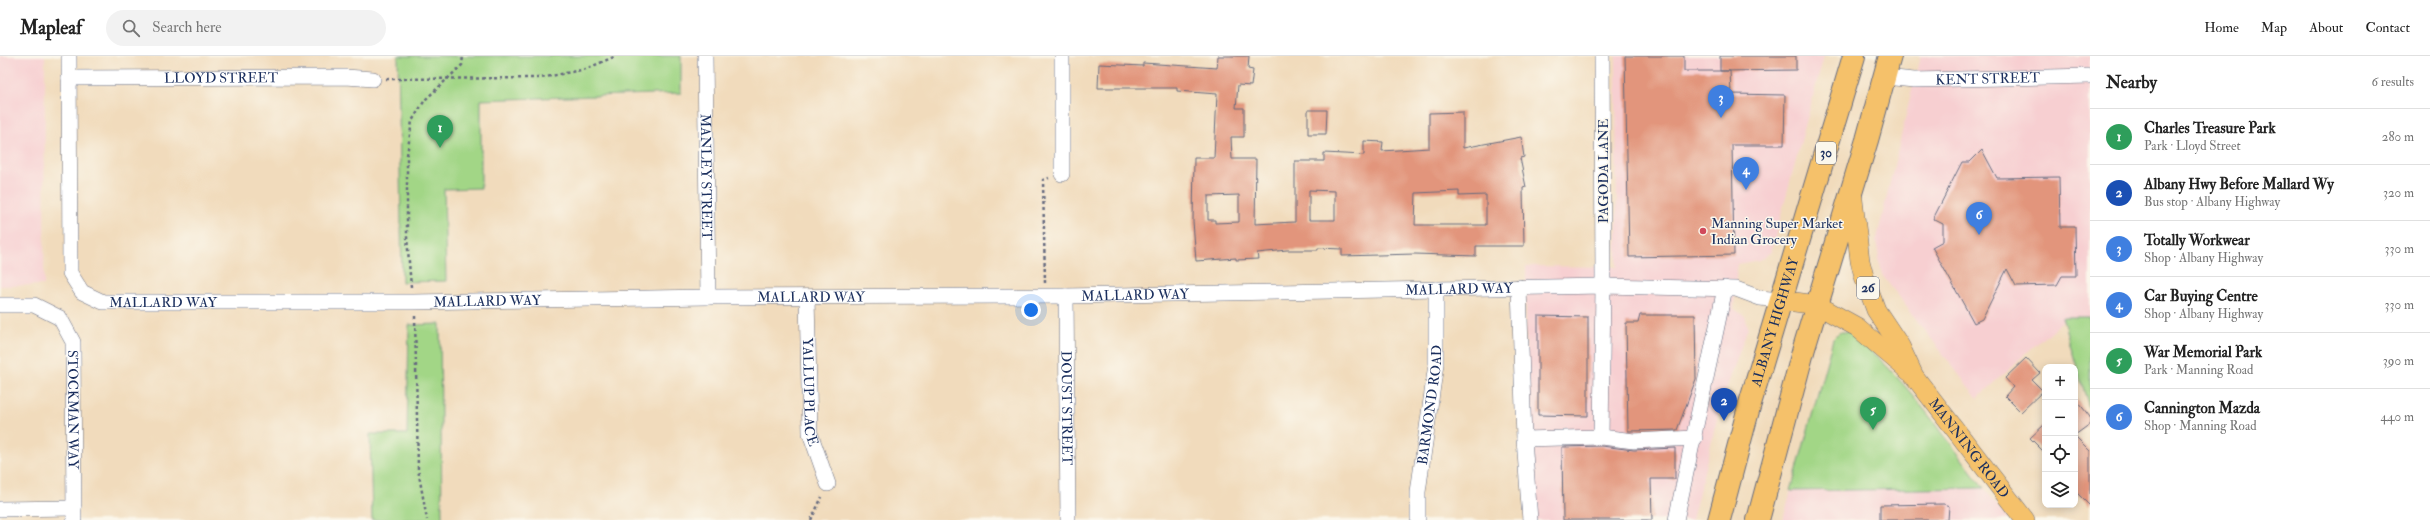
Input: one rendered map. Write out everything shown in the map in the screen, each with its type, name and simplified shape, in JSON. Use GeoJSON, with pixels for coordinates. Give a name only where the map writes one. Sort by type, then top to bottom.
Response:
{"type":"FeatureCollection","features":[{"type":"Feature","properties":{"kind":"highway","name":"ALBANY HIGHWAY"},"geometry":{"type":"LineString","coordinates":[[1718,520],[1780,300],[1854,56]]}},
{"type":"Feature","properties":{"kind":"highway"},"geometry":{"type":"LineString","coordinates":[[1758,520],[1817,305],[1886,77],[1890,56]]}},
{"type":"Feature","properties":{"kind":"main road","name":"MANNING ROAD"},"geometry":{"type":"LineString","coordinates":[[1852,190],[1865,280],[1876,310],[1900,346],[1914,376]]}},
{"type":"Feature","properties":{"kind":"main road","name":"MANNING ROAD"},"geometry":{"type":"LineString","coordinates":[[1780,300],[1817,305],[1858,327],[1914,376],[2025,520]]}},
{"type":"Feature","properties":{"kind":"street","name":"MALLARD WAY"},"geometry":{"type":"LineString","coordinates":[[69,56],[70,273],[82,292],[103,302],[413,302],[708,297],[1066,296],[1603,286],[1731,289],[1760,298],[1780,300]]}},
{"type":"Feature","properties":{"kind":"street","name":"MANLEY STREET"},"geometry":{"type":"LineString","coordinates":[[705,56],[708,297]]}},
{"type":"Feature","properties":{"kind":"street"},"geometry":{"type":"LineString","coordinates":[[1062,56],[1062,174]]}},
{"type":"Feature","properties":{"kind":"street","name":"PAGODA LANE"},"geometry":{"type":"LineString","coordinates":[[1601,437],[1603,286],[1602,56]]}},
{"type":"Feature","properties":{"kind":"street","name":"KENT STREET"},"geometry":{"type":"LineString","coordinates":[[1886,77],[1914,80],[2090,76]]}},
{"type":"Feature","properties":{"kind":"street","name":"LLOYD STREET"},"geometry":{"type":"LineString","coordinates":[[69,78],[346,77],[373,79]]}},
{"type":"Feature","properties":{"kind":"street"},"geometry":{"type":"LineString","coordinates":[[1519,287],[1524,439],[1530,520]]}},
{"type":"Feature","properties":{"kind":"street","name":"BARMOND ROAD"},"geometry":{"type":"LineString","coordinates":[[1418,520],[1418,492],[1436,364],[1436,289]]}},
{"type":"Feature","properties":{"kind":"street"},"geometry":{"type":"LineString","coordinates":[[1676,520],[1731,289]]}},
{"type":"Feature","properties":{"kind":"street","name":"DOUST STREET"},"geometry":{"type":"LineString","coordinates":[[1066,296],[1068,520]]}},
{"type":"Feature","properties":{"kind":"street","name":"YALLUP PLACE"},"geometry":{"type":"LineString","coordinates":[[807,297],[810,433],[828,484]]}},
{"type":"Feature","properties":{"kind":"street","name":"STOCKMAN WAY"},"geometry":{"type":"LineString","coordinates":[[0,305],[34,305],[60,318],[73,342],[74,514]]}},
{"type":"Feature","properties":{"kind":"street"},"geometry":{"type":"LineString","coordinates":[[1524,439],[1601,437],[1634,441],[1695,438]]}},
{"type":"Feature","properties":{"kind":"street"},"geometry":{"type":"LineString","coordinates":[[0,509],[74,514]]}},
{"type":"Feature","properties":{"kind":"path"},"geometry":{"type":"LineString","coordinates":[[427,520],[418,469],[413,302],[406,237],[407,155],[412,121],[425,100],[462,65],[463,56]]}},
{"type":"Feature","properties":{"kind":"path"},"geometry":{"type":"LineString","coordinates":[[373,79],[541,78],[586,69],[616,56]]}},
{"type":"Feature","properties":{"kind":"path"},"geometry":{"type":"LineString","coordinates":[[1046,296],[1043,180],[1062,174]]}},
{"type":"Feature","properties":{"kind":"path"},"geometry":{"type":"LineString","coordinates":[[811,520],[828,484]]}},
{"type":"Feature","properties":{"kind":"shaded area"},"geometry":{"type":"Polygon","coordinates":[[[0,56],[45,56],[44,285],[0,286],[0,56]]]}},
{"type":"Feature","properties":{"kind":"shaded area"},"geometry":{"type":"Polygon","coordinates":[[[1616,56],[1824,56],[1771,252],[1759,260],[1737,264],[1734,309],[1745,316],[1748,327],[1720,407],[1692,520],[1526,520],[1526,266],[1617,267],[1616,56]]]}},
{"type":"Feature","properties":{"kind":"shaded area"},"geometry":{"type":"Polygon","coordinates":[[[1920,56],[2090,56],[2090,319],[2063,320],[1977,398],[1882,275],[1876,242],[1920,56]]]}},
{"type":"Feature","properties":{"kind":"shaded area"},"geometry":{"type":"Polygon","coordinates":[[[1984,488],[2008,520],[1783,520],[1791,491],[1984,488]]]}},
{"type":"Feature","properties":{"kind":"green space"},"geometry":{"type":"Polygon","coordinates":[[[398,56],[681,56],[681,93],[481,100],[481,188],[444,189],[446,281],[402,282],[398,56]]]}},
{"type":"Feature","properties":{"kind":"green space"},"geometry":{"type":"Polygon","coordinates":[[[2062,317],[2090,317],[2090,411],[2078,371],[2078,364],[2076,364],[2062,317]]]}},
{"type":"Feature","properties":{"kind":"green space"},"geometry":{"type":"Polygon","coordinates":[[[440,324],[442,520],[372,520],[370,434],[407,434],[409,325],[440,324]]]}},
{"type":"Feature","properties":{"kind":"green space"},"geometry":{"type":"Polygon","coordinates":[[[1840,332],[1849,332],[1887,366],[1937,426],[1984,488],[1791,491],[1833,339],[1840,332]]]}},
{"type":"Feature","properties":{"kind":"building"},"geometry":{"type":"Polygon","coordinates":[[[1218,56],[1249,56],[1248,69],[1253,70],[1251,86],[1238,85],[1236,108],[1244,108],[1244,137],[1231,137],[1232,159],[1256,159],[1255,224],[1295,222],[1295,161],[1324,161],[1324,153],[1364,155],[1364,141],[1383,142],[1382,151],[1429,148],[1429,113],[1463,112],[1463,148],[1521,137],[1524,157],[1520,158],[1526,187],[1523,188],[1524,246],[1476,246],[1476,256],[1415,254],[1342,256],[1342,249],[1318,248],[1318,250],[1287,250],[1257,253],[1258,259],[1236,260],[1236,258],[1196,261],[1193,221],[1194,158],[1214,158],[1217,94],[1177,91],[1177,88],[1098,88],[1099,64],[1143,66],[1143,63],[1217,68],[1218,56]],[[1309,190],[1309,220],[1335,220],[1335,191],[1309,190]],[[1459,191],[1416,193],[1415,225],[1486,225],[1486,195],[1459,196],[1459,191]],[[1239,195],[1208,196],[1208,220],[1215,220],[1215,223],[1239,222],[1239,195]]]}},
{"type":"Feature","properties":{"kind":"building"},"geometry":{"type":"Polygon","coordinates":[[[1625,56],[1684,56],[1684,71],[1730,71],[1731,94],[1785,95],[1784,145],[1732,145],[1734,255],[1629,257],[1625,56]]]}},
{"type":"Feature","properties":{"kind":"building"},"geometry":{"type":"Polygon","coordinates":[[[1720,56],[1796,56],[1796,70],[1720,71],[1720,56]]]}},
{"type":"Feature","properties":{"kind":"building"},"geometry":{"type":"Polygon","coordinates":[[[1308,110],[1327,110],[1326,134],[1308,134],[1308,110]]]}},
{"type":"Feature","properties":{"kind":"building"},"geometry":{"type":"Polygon","coordinates":[[[1982,150],[1997,178],[2059,177],[2060,227],[2075,227],[2076,276],[2062,276],[2057,285],[2016,286],[2007,269],[1982,319],[1974,323],[1932,247],[1943,241],[1943,224],[1933,219],[1962,162],[1970,162],[1982,150]]]}},
{"type":"Feature","properties":{"kind":"building"},"geometry":{"type":"Polygon","coordinates":[[[1640,315],[1695,315],[1696,379],[1677,430],[1628,431],[1626,323],[1638,323],[1640,315]]]}},
{"type":"Feature","properties":{"kind":"building"},"geometry":{"type":"Polygon","coordinates":[[[1538,316],[1588,317],[1588,416],[1538,415],[1538,316]]]}},
{"type":"Feature","properties":{"kind":"building"},"geometry":{"type":"Polygon","coordinates":[[[2026,358],[2040,373],[2032,380],[2042,390],[2042,392],[2021,412],[2005,396],[2013,387],[2005,378],[2026,358]]]}},
{"type":"Feature","properties":{"kind":"building"},"geometry":{"type":"Polygon","coordinates":[[[2078,402],[2090,417],[2090,424],[2078,433],[2078,402]]]}},
{"type":"Feature","properties":{"kind":"building"},"geometry":{"type":"Polygon","coordinates":[[[2042,427],[2042,450],[2030,438],[2042,427]]]}},
{"type":"Feature","properties":{"kind":"building"},"geometry":{"type":"Polygon","coordinates":[[[2078,439],[2090,451],[2090,506],[2078,494],[2078,439]]]}},
{"type":"Feature","properties":{"kind":"building"},"geometry":{"type":"Polygon","coordinates":[[[1601,446],[1634,450],[1675,448],[1675,479],[1651,479],[1652,520],[1563,520],[1562,447],[1601,446]]]}},
{"type":"Feature","properties":{"kind":"building"},"geometry":{"type":"Polygon","coordinates":[[[1944,504],[1949,506],[1948,520],[1880,520],[1880,505],[1944,504]]]}},
{"type":"Feature","properties":{"kind":"place","name":"Totally Workwear"},"geometry":{"type":"Point","coordinates":[1721,118]}},
{"type":"Feature","properties":{"kind":"place","name":"Charles Treasure Park"},"geometry":{"type":"Point","coordinates":[440,148]}},
{"type":"Feature","properties":{"kind":"place","name":"Car Buying Centre"},"geometry":{"type":"Point","coordinates":[1746,190]}},
{"type":"Feature","properties":{"kind":"place","name":"Manning Super Market Indian Grocery"},"geometry":{"type":"Point","coordinates":[1703,231]}},
{"type":"Feature","properties":{"kind":"place","name":"Cannington Mazda"},"geometry":{"type":"Point","coordinates":[1979,235]}},
{"type":"Feature","properties":{"kind":"place","name":"Albany Hwy Before Mallard Wy"},"geometry":{"type":"Point","coordinates":[1724,421]}},
{"type":"Feature","properties":{"kind":"place","name":"War Memorial Park"},"geometry":{"type":"Point","coordinates":[1873,430]}}]}
